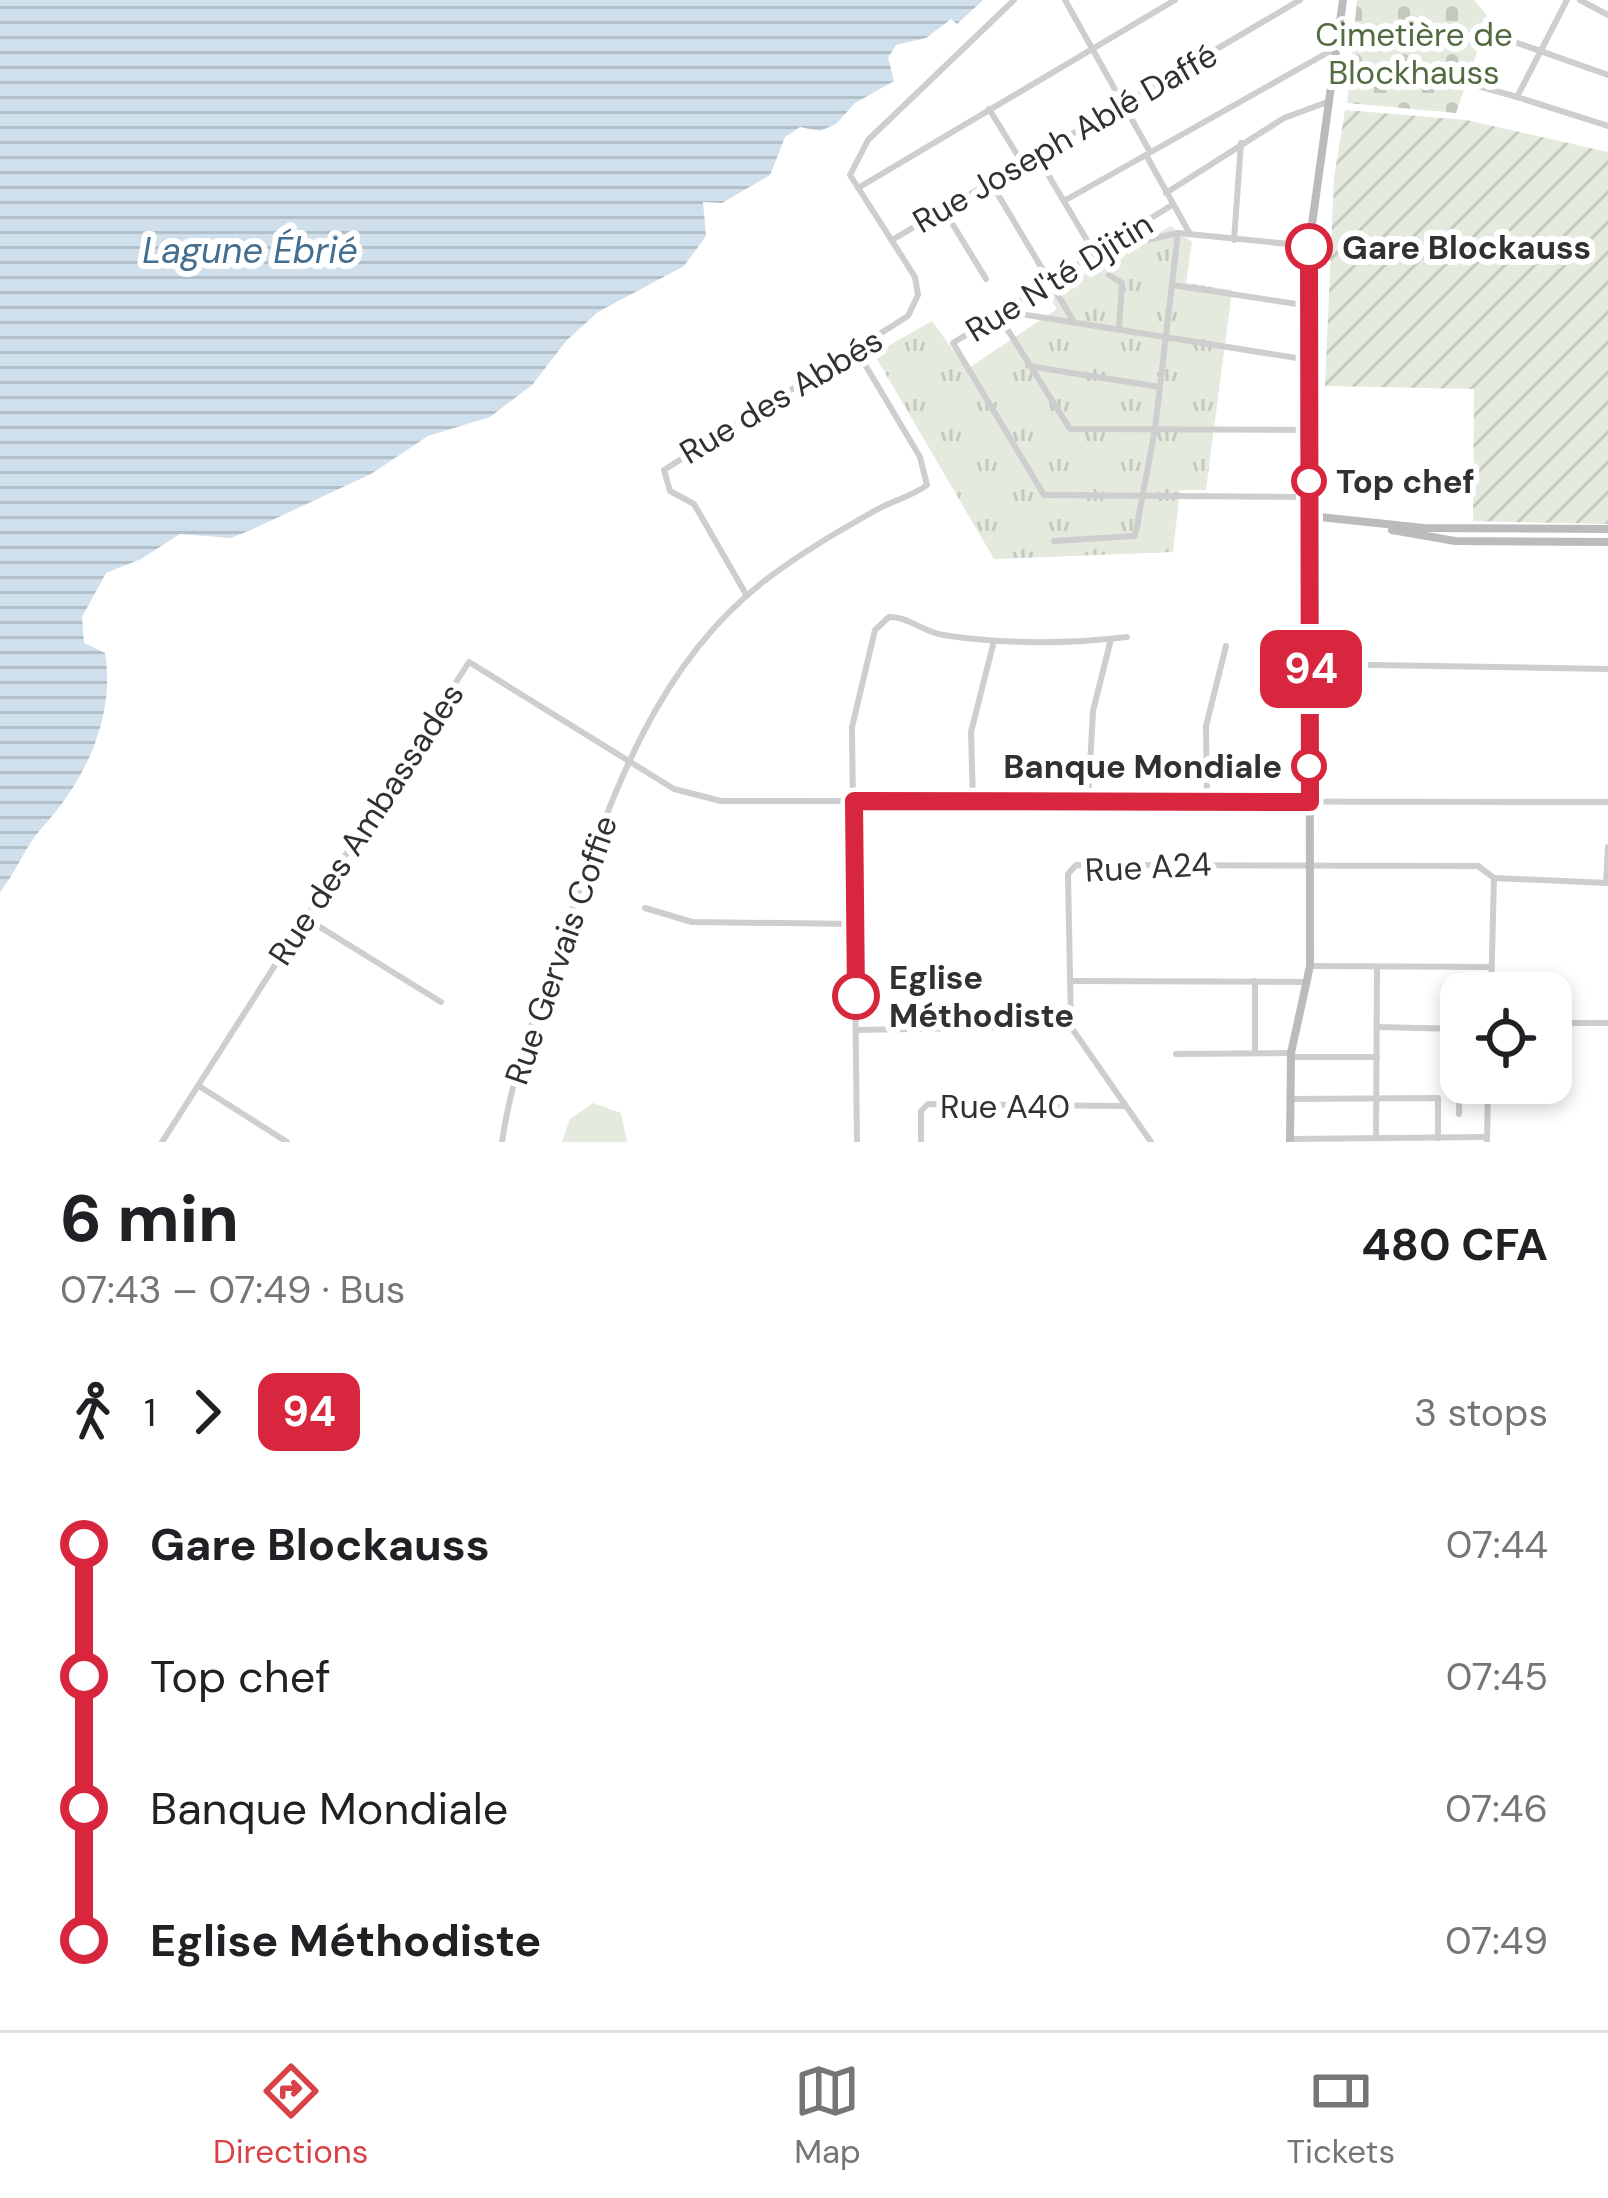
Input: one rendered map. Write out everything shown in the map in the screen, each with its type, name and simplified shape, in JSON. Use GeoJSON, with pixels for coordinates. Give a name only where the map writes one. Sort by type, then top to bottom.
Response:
{"type":"FeatureCollection","features":[{"type":"Feature","properties":{"kind":"street"},"geometry":{"type":"LineString","coordinates":[[1014,0],[868,140],[850,175],[858,188],[1175,0]]}},
{"type":"Feature","properties":{"kind":"street"},"geometry":{"type":"LineString","coordinates":[[1064,0],[1190,234]]}},
{"type":"Feature","properties":{"kind":"street","name":"Rue Joseph Ablé Daffé"},"geometry":{"type":"LineString","coordinates":[[892,240],[1300,0]]}},
{"type":"Feature","properties":{"kind":"street"},"geometry":{"type":"LineString","coordinates":[[1343,0],[1309,246],[1310,966],[1291,1054],[1290,1141],[1487,1140],[1488,1104]]}},
{"type":"Feature","properties":{"kind":"street"},"geometry":{"type":"LineString","coordinates":[[1517,97],[1567,0]]}},
{"type":"Feature","properties":{"kind":"street"},"geometry":{"type":"LineString","coordinates":[[1580,0],[1608,15]]}},
{"type":"Feature","properties":{"kind":"street"},"geometry":{"type":"LineString","coordinates":[[1509,40],[1608,75]]}},
{"type":"Feature","properties":{"kind":"street"},"geometry":{"type":"LineString","coordinates":[[1064,201],[1334,49]]}},
{"type":"Feature","properties":{"kind":"street"},"geometry":{"type":"LineString","coordinates":[[1478,86],[1608,126]]}},
{"type":"Feature","properties":{"kind":"street"},"geometry":{"type":"LineString","coordinates":[[1166,193],[1240,143],[1330,101]]}},
{"type":"Feature","properties":{"kind":"street"},"geometry":{"type":"LineString","coordinates":[[989,109],[1023,164]]}},
{"type":"Feature","properties":{"kind":"street"},"geometry":{"type":"LineString","coordinates":[[1234,239],[1240,143]]}},
{"type":"Feature","properties":{"kind":"street"},"geometry":{"type":"LineString","coordinates":[[1037,156],[1094,253],[1178,233],[1309,246]]}},
{"type":"Feature","properties":{"kind":"street"},"geometry":{"type":"LineString","coordinates":[[991,183],[1074,322]]}},
{"type":"Feature","properties":{"kind":"street","name":"Rue des Abbés"},"geometry":{"type":"LineString","coordinates":[[747,596],[694,504],[670,491],[664,470],[857,351],[899,323],[915,305],[915,277],[858,188]]}},
{"type":"Feature","properties":{"kind":"street","name":"Rue N'té Djitin"},"geometry":{"type":"LineString","coordinates":[[1172,205],[953,343],[1044,495],[1309,496]]}},
{"type":"Feature","properties":{"kind":"street"},"geometry":{"type":"LineString","coordinates":[[944,209],[986,279]]}},
{"type":"Feature","properties":{"kind":"street"},"geometry":{"type":"LineString","coordinates":[[1054,541],[1135,536],[1155,430],[1178,233]]}},
{"type":"Feature","properties":{"kind":"street"},"geometry":{"type":"LineString","coordinates":[[1109,274],[1124,292],[1119,329]]}},
{"type":"Feature","properties":{"kind":"street"},"geometry":{"type":"LineString","coordinates":[[1172,285],[1310,306]]}},
{"type":"Feature","properties":{"kind":"street"},"geometry":{"type":"LineString","coordinates":[[1001,313],[1310,360]]}},
{"type":"Feature","properties":{"kind":"street"},"geometry":{"type":"LineString","coordinates":[[1001,313],[1066,428],[1310,430]]}},
{"type":"Feature","properties":{"kind":"street","name":"Rue Gervais Coffie"},"geometry":{"type":"LineString","coordinates":[[502,1142],[526,1041],[627,760],[688,660],[747,596],[830,536],[926,484],[920,457],[857,351]]}},
{"type":"Feature","properties":{"kind":"street"},"geometry":{"type":"LineString","coordinates":[[1028,366],[1160,387]]}},
{"type":"Feature","properties":{"kind":"street"},"geometry":{"type":"LineString","coordinates":[[1310,516],[1455,541],[1608,542]]}},
{"type":"Feature","properties":{"kind":"street"},"geometry":{"type":"LineString","coordinates":[[1367,524],[1608,529]]}},
{"type":"Feature","properties":{"kind":"street"},"geometry":{"type":"LineString","coordinates":[[856,1142],[853,719],[880,622],[899,616],[939,634],[994,640],[1127,637]]}},
{"type":"Feature","properties":{"kind":"street"},"geometry":{"type":"LineString","coordinates":[[1088,801],[1093,711],[1112,639]]}},
{"type":"Feature","properties":{"kind":"street"},"geometry":{"type":"LineString","coordinates":[[973,801],[971,732],[994,640]]}},
{"type":"Feature","properties":{"kind":"street"},"geometry":{"type":"LineString","coordinates":[[1207,802],[1206,726],[1226,646]]}},
{"type":"Feature","properties":{"kind":"street","name":"Rue des Ambassades"},"geometry":{"type":"LineString","coordinates":[[162,1142],[469,662],[627,760]]}},
{"type":"Feature","properties":{"kind":"street"},"geometry":{"type":"LineString","coordinates":[[1311,664],[1608,669]]}},
{"type":"Feature","properties":{"kind":"street"},"geometry":{"type":"LineString","coordinates":[[627,760],[698,798],[1608,802]]}},
{"type":"Feature","properties":{"kind":"street"},"geometry":{"type":"LineString","coordinates":[[1310,865],[1478,866],[1494,878],[1607,883],[1608,847]]}},
{"type":"Feature","properties":{"kind":"street","name":"Rue A24"},"geometry":{"type":"LineString","coordinates":[[1071,1026],[1068,874],[1076,866],[1310,865]]}},
{"type":"Feature","properties":{"kind":"street"},"geometry":{"type":"LineString","coordinates":[[1492,972],[1494,878]]}},
{"type":"Feature","properties":{"kind":"street"},"geometry":{"type":"LineString","coordinates":[[645,908],[692,922],[856,924]]}},
{"type":"Feature","properties":{"kind":"street"},"geometry":{"type":"LineString","coordinates":[[307,919],[441,1002]]}},
{"type":"Feature","properties":{"kind":"street"},"geometry":{"type":"LineString","coordinates":[[1310,966],[1492,968]]}},
{"type":"Feature","properties":{"kind":"street"},"geometry":{"type":"LineString","coordinates":[[1376,1138],[1377,966]]}},
{"type":"Feature","properties":{"kind":"street"},"geometry":{"type":"LineString","coordinates":[[1073,981],[1306,982]]}},
{"type":"Feature","properties":{"kind":"street"},"geometry":{"type":"LineString","coordinates":[[1255,982],[1255,1052]]}},
{"type":"Feature","properties":{"kind":"street"},"geometry":{"type":"LineString","coordinates":[[1572,1023],[1608,1023]]}},
{"type":"Feature","properties":{"kind":"street"},"geometry":{"type":"LineString","coordinates":[[856,1030],[1071,1026],[1151,1142]]}},
{"type":"Feature","properties":{"kind":"street"},"geometry":{"type":"LineString","coordinates":[[1377,1028],[1440,1029]]}},
{"type":"Feature","properties":{"kind":"street"},"geometry":{"type":"LineString","coordinates":[[1176,1054],[1377,1057]]}},
{"type":"Feature","properties":{"kind":"street"},"geometry":{"type":"LineString","coordinates":[[200,1086],[287,1142]]}},
{"type":"Feature","properties":{"kind":"street"},"geometry":{"type":"LineString","coordinates":[[1291,1099],[1438,1098],[1438,1138]]}},
{"type":"Feature","properties":{"kind":"street","name":"Rue A40"},"geometry":{"type":"LineString","coordinates":[[921,1142],[920,1111],[928,1104],[1125,1106]]}},
{"type":"Feature","properties":{"kind":"street"},"geometry":{"type":"LineString","coordinates":[[1459,1104],[1459,1114]]}},
{"type":"Feature","properties":{"kind":"green space","name":"Cimetière de Blockhauss"},"geometry":{"type":"Polygon","coordinates":[[[1357,0],[1474,0],[1489,18],[1456,113],[1347,103],[1357,0]]]}},
{"type":"Feature","properties":{"kind":"green space"},"geometry":{"type":"Polygon","coordinates":[[[1345,110],[1466,120],[1608,152],[1608,524],[1473,521],[1474,389],[1325,386],[1334,178],[1345,110]]]}},
{"type":"Feature","properties":{"kind":"green space"},"geometry":{"type":"Polygon","coordinates":[[[1171,226],[1192,242],[1186,283],[1232,290],[1206,490],[1180,490],[1173,552],[994,559],[874,354],[932,321],[967,369],[1057,309],[1048,294],[1171,226]]]}},
{"type":"Feature","properties":{"kind":"green space"},"geometry":{"type":"Polygon","coordinates":[[[593,1103],[621,1113],[627,1142],[562,1142],[570,1119],[593,1103]]]}},
{"type":"Feature","properties":{"kind":"water","name":"Lagune Ébrié"},"geometry":{"type":"Polygon","coordinates":[[[0,0],[983,0],[957,24],[951,19],[926,38],[896,45],[888,58],[894,81],[855,103],[836,124],[820,131],[800,127],[785,137],[770,175],[722,203],[703,202],[706,236],[684,266],[598,312],[567,340],[532,385],[490,417],[428,436],[371,474],[251,530],[231,538],[180,534],[141,559],[106,573],[82,617],[84,643],[105,653],[106,702],[101,726],[70,792],[0,892],[0,0]]]}},
{"type":"Feature","properties":{"kind":"bus line","name":"94"},"geometry":{"type":"LineString","coordinates":[[856,996],[854,801],[1310,802],[1309,247]]}},
{"type":"Feature","properties":{"kind":"place","name":"Gare Blockauss"},"geometry":{"type":"Point","coordinates":[1309,247]}},
{"type":"Feature","properties":{"kind":"place","name":"Top chef"},"geometry":{"type":"Point","coordinates":[1309,481]}},
{"type":"Feature","properties":{"kind":"place","name":"Banque Mondiale"},"geometry":{"type":"Point","coordinates":[1309,766]}},
{"type":"Feature","properties":{"kind":"place","name":"Eglise Méthodiste"},"geometry":{"type":"Point","coordinates":[856,996]}}]}
